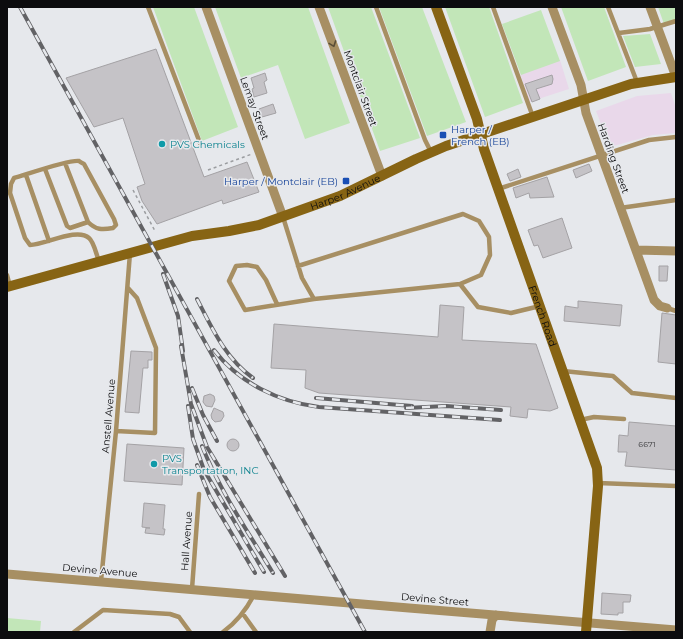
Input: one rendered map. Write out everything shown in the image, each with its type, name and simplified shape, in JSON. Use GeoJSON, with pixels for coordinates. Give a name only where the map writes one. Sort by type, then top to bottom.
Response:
{"type":"FeatureCollection","features":[{"type":"Feature","properties":{"kind":"main road","name":"French Road"},"geometry":{"type":"LineString","coordinates":[[436,7],[477,119],[484,149],[597,468],[598,483],[587,627]]}},
{"type":"Feature","properties":{"kind":"main road","name":"Harper Avenue"},"geometry":{"type":"LineString","coordinates":[[8,286],[192,236],[246,228],[283,217],[340,196],[431,152],[481,134],[637,82],[676,77]]}},
{"type":"Feature","properties":{"kind":"street","name":"Lemay Street"},"geometry":{"type":"LineString","coordinates":[[206,7],[283,217]]}},
{"type":"Feature","properties":{"kind":"street","name":"Montclair Street"},"geometry":{"type":"LineString","coordinates":[[319,7],[382,176]]}},
{"type":"Feature","properties":{"kind":"street","name":"Harding Street"},"geometry":{"type":"LineString","coordinates":[[552,7],[581,85],[586,113],[654,300],[660,306],[667,308]]}},
{"type":"Feature","properties":{"kind":"street"},"geometry":{"type":"LineString","coordinates":[[650,7],[676,77]]}},
{"type":"Feature","properties":{"kind":"street"},"geometry":{"type":"LineString","coordinates":[[636,250],[676,251]]}},
{"type":"Feature","properties":{"kind":"street","name":"Devine Avenue"},"geometry":{"type":"LineString","coordinates":[[7,574],[192,589]]}},
{"type":"Feature","properties":{"kind":"street","name":"Devine Street"},"geometry":{"type":"LineString","coordinates":[[192,589],[496,615],[587,627],[676,630]]}},
{"type":"Feature","properties":{"kind":"street"},"geometry":{"type":"LineString","coordinates":[[490,632],[492,620],[496,615]]}},
{"type":"Feature","properties":{"kind":"lane"},"geometry":{"type":"LineString","coordinates":[[148,7],[200,143]]}},
{"type":"Feature","properties":{"kind":"lane"},"geometry":{"type":"LineString","coordinates":[[376,7],[425,140],[431,152]]}},
{"type":"Feature","properties":{"kind":"lane"},"geometry":{"type":"LineString","coordinates":[[493,7],[533,117]]}},
{"type":"Feature","properties":{"kind":"lane"},"geometry":{"type":"LineString","coordinates":[[608,7],[637,82]]}},
{"type":"Feature","properties":{"kind":"lane"},"geometry":{"type":"LineString","coordinates":[[619,33],[650,29],[676,21]]}},
{"type":"Feature","properties":{"kind":"lane"},"geometry":{"type":"LineString","coordinates":[[498,189],[601,154],[649,140],[676,137]]}},
{"type":"Feature","properties":{"kind":"lane"},"geometry":{"type":"LineString","coordinates":[[65,163],[88,222],[94,228],[101,230],[113,228],[116,225],[84,164],[79,161],[65,163],[14,178],[11,184],[10,193],[25,238],[30,245],[38,245],[65,236],[85,236],[90,238],[99,261]]}},
{"type":"Feature","properties":{"kind":"lane"},"geometry":{"type":"LineString","coordinates":[[45,169],[67,226],[70,228],[88,222]]}},
{"type":"Feature","properties":{"kind":"lane"},"geometry":{"type":"LineString","coordinates":[[26,175],[49,241]]}},
{"type":"Feature","properties":{"kind":"lane"},"geometry":{"type":"LineString","coordinates":[[620,208],[676,200]]}},
{"type":"Feature","properties":{"kind":"lane"},"geometry":{"type":"LineString","coordinates":[[277,304],[266,280],[257,266],[236,266],[229,281],[245,310],[314,299],[460,284],[481,275],[490,255],[489,237],[479,221],[463,214],[298,266]]}},
{"type":"Feature","properties":{"kind":"lane"},"geometry":{"type":"LineString","coordinates":[[283,217],[302,278],[314,299]]}},
{"type":"Feature","properties":{"kind":"lane","name":"Anstell Avenue"},"geometry":{"type":"LineString","coordinates":[[101,581],[116,431],[130,252]]}},
{"type":"Feature","properties":{"kind":"lane"},"geometry":{"type":"LineString","coordinates":[[7,275],[8,286]]}},
{"type":"Feature","properties":{"kind":"lane"},"geometry":{"type":"LineString","coordinates":[[460,284],[478,307],[511,313],[540,306]]}},
{"type":"Feature","properties":{"kind":"lane"},"geometry":{"type":"LineString","coordinates":[[116,431],[156,433],[156,348],[137,298],[128,288]]}},
{"type":"Feature","properties":{"kind":"lane"},"geometry":{"type":"LineString","coordinates":[[667,308],[676,311]]}},
{"type":"Feature","properties":{"kind":"lane"},"geometry":{"type":"LineString","coordinates":[[563,371],[613,376],[632,393],[676,398]]}},
{"type":"Feature","properties":{"kind":"lane"},"geometry":{"type":"LineString","coordinates":[[580,420],[594,417],[624,419]]}},
{"type":"Feature","properties":{"kind":"lane"},"geometry":{"type":"LineString","coordinates":[[598,483],[676,486]]}},
{"type":"Feature","properties":{"kind":"lane","name":"Hall Avenue"},"geometry":{"type":"LineString","coordinates":[[192,589],[199,494]]}},
{"type":"Feature","properties":{"kind":"lane"},"geometry":{"type":"LineString","coordinates":[[223,632],[233,625],[243,614],[254,595]]}},
{"type":"Feature","properties":{"kind":"lane"},"geometry":{"type":"LineString","coordinates":[[74,632],[103,610],[170,614],[179,617],[190,632]]}},
{"type":"Feature","properties":{"kind":"lane"},"geometry":{"type":"LineString","coordinates":[[243,614],[256,632]]}},
{"type":"Feature","properties":{"kind":"path"},"geometry":{"type":"LineString","coordinates":[[208,170],[252,154]]}},
{"type":"Feature","properties":{"kind":"path"},"geometry":{"type":"LineString","coordinates":[[133,190],[155,231]]}},
{"type":"Feature","properties":{"kind":"shaded area"},"geometry":{"type":"Polygon","coordinates":[[[560,60],[569,89],[529,102],[520,72],[560,60]]]}},
{"type":"Feature","properties":{"kind":"shaded area"},"geometry":{"type":"Polygon","coordinates":[[[671,93],[676,108],[676,133],[653,135],[610,147],[596,111],[637,96],[671,93]]]}},
{"type":"Feature","properties":{"kind":"green space"},"geometry":{"type":"Polygon","coordinates":[[[153,7],[194,7],[238,127],[202,141],[153,7]]]}},
{"type":"Feature","properties":{"kind":"green space"},"geometry":{"type":"Polygon","coordinates":[[[215,7],[308,7],[350,123],[305,139],[278,65],[241,78],[215,7]]]}},
{"type":"Feature","properties":{"kind":"green space"},"geometry":{"type":"Polygon","coordinates":[[[328,7],[371,7],[420,138],[380,151],[328,7]]]}},
{"type":"Feature","properties":{"kind":"green space"},"geometry":{"type":"Polygon","coordinates":[[[379,7],[422,7],[466,122],[427,136],[379,7]]]}},
{"type":"Feature","properties":{"kind":"green space"},"geometry":{"type":"Polygon","coordinates":[[[445,7],[489,7],[523,103],[485,117],[445,7]]]}},
{"type":"Feature","properties":{"kind":"green space"},"geometry":{"type":"Polygon","coordinates":[[[561,7],[604,7],[626,67],[588,81],[561,7]]]}},
{"type":"Feature","properties":{"kind":"green space"},"geometry":{"type":"Polygon","coordinates":[[[658,7],[676,7],[676,20],[664,24],[658,7]]]}},
{"type":"Feature","properties":{"kind":"green space"},"geometry":{"type":"Polygon","coordinates":[[[541,10],[560,61],[521,75],[502,24],[541,10]]]}},
{"type":"Feature","properties":{"kind":"green space"},"geometry":{"type":"Polygon","coordinates":[[[650,34],[661,64],[635,67],[623,36],[650,34]]]}},
{"type":"Feature","properties":{"kind":"green space"},"geometry":{"type":"Polygon","coordinates":[[[7,618],[41,621],[40,632],[7,632],[7,618]]]}},
{"type":"Feature","properties":{"kind":"building","name":"PVS Chemicals"},"geometry":{"type":"Polygon","coordinates":[[[156,49],[204,177],[247,162],[259,192],[223,204],[222,200],[157,224],[142,201],[137,187],[145,184],[123,118],[94,127],[66,78],[156,49]]]}},
{"type":"Feature","properties":{"kind":"building"},"geometry":{"type":"Polygon","coordinates":[[[265,73],[267,80],[264,82],[267,93],[254,97],[252,89],[254,88],[251,78],[265,73]]]}},
{"type":"Feature","properties":{"kind":"building"},"geometry":{"type":"Polygon","coordinates":[[[552,75],[552,84],[536,89],[540,99],[532,102],[525,84],[552,75]]]}},
{"type":"Feature","properties":{"kind":"building"},"geometry":{"type":"Polygon","coordinates":[[[273,104],[276,113],[262,117],[259,109],[273,104]]]}},
{"type":"Feature","properties":{"kind":"building"},"geometry":{"type":"Polygon","coordinates":[[[589,164],[592,171],[576,178],[573,170],[589,164]]]}},
{"type":"Feature","properties":{"kind":"building"},"geometry":{"type":"Polygon","coordinates":[[[518,169],[521,177],[510,181],[507,174],[518,169]]]}},
{"type":"Feature","properties":{"kind":"building"},"geometry":{"type":"Polygon","coordinates":[[[547,177],[554,197],[530,198],[529,193],[516,198],[513,188],[547,177]]]}},
{"type":"Feature","properties":{"kind":"building"},"geometry":{"type":"Polygon","coordinates":[[[562,218],[572,248],[543,258],[538,245],[534,246],[528,230],[562,218]]]}},
{"type":"Feature","properties":{"kind":"building"},"geometry":{"type":"Polygon","coordinates":[[[659,266],[668,266],[667,281],[659,281],[659,266]]]}},
{"type":"Feature","properties":{"kind":"building"},"geometry":{"type":"Polygon","coordinates":[[[578,301],[622,305],[620,326],[564,321],[565,306],[578,308],[578,301]]]}},
{"type":"Feature","properties":{"kind":"building"},"geometry":{"type":"Polygon","coordinates":[[[440,305],[464,307],[462,340],[536,344],[558,408],[550,411],[528,409],[527,418],[510,416],[511,407],[319,393],[305,388],[306,370],[271,368],[274,324],[438,337],[440,305]]]}},
{"type":"Feature","properties":{"kind":"building"},"geometry":{"type":"Polygon","coordinates":[[[662,313],[676,315],[676,364],[658,362],[662,313]]]}},
{"type":"Feature","properties":{"kind":"building"},"geometry":{"type":"Polygon","coordinates":[[[131,351],[152,352],[152,360],[148,360],[148,368],[143,368],[139,413],[125,412],[131,351]]]}},
{"type":"Feature","properties":{"kind":"building"},"geometry":{"type":"Polygon","coordinates":[[[210,394],[214,396],[215,400],[212,407],[206,406],[203,402],[204,396],[210,394]]]}},
{"type":"Feature","properties":{"kind":"building"},"geometry":{"type":"Polygon","coordinates":[[[214,408],[223,412],[224,416],[221,421],[215,422],[212,419],[211,415],[214,408]]]}},
{"type":"Feature","properties":{"kind":"building"},"geometry":{"type":"Polygon","coordinates":[[[629,422],[676,426],[676,470],[625,466],[627,452],[618,452],[619,435],[628,436],[629,422]]]}},
{"type":"Feature","properties":{"kind":"building"},"geometry":{"type":"Polygon","coordinates":[[[231,439],[235,439],[239,445],[235,451],[231,451],[227,447],[227,443],[231,439]]]}},
{"type":"Feature","properties":{"kind":"building","name":"PVS Transportation, INC"},"geometry":{"type":"Polygon","coordinates":[[[127,444],[184,448],[182,485],[124,481],[127,444]]]}},
{"type":"Feature","properties":{"kind":"building","name":"PVS Transportation, INC"},"geometry":{"type":"Polygon","coordinates":[[[144,503],[165,505],[164,535],[145,533],[146,528],[150,528],[142,527],[144,503]]]}},
{"type":"Feature","properties":{"kind":"building"},"geometry":{"type":"Polygon","coordinates":[[[602,593],[631,595],[630,602],[623,602],[623,613],[618,613],[618,615],[601,614],[602,593]]]}},
{"type":"Feature","properties":{"kind":"railway"},"geometry":{"type":"LineString","coordinates":[[20,7],[365,632]]}},
{"type":"Feature","properties":{"kind":"railway"},"geometry":{"type":"LineString","coordinates":[[163,274],[178,316],[183,351]]}},
{"type":"Feature","properties":{"kind":"railway"},"geometry":{"type":"LineString","coordinates":[[197,299],[227,352],[243,370],[253,378]]}},
{"type":"Feature","properties":{"kind":"railway"},"geometry":{"type":"LineString","coordinates":[[181,346],[191,404],[207,447],[285,576]]}},
{"type":"Feature","properties":{"kind":"railway"},"geometry":{"type":"LineString","coordinates":[[214,350],[224,362],[248,381],[261,389],[289,401],[319,407],[500,420]]}},
{"type":"Feature","properties":{"kind":"railway"},"geometry":{"type":"LineString","coordinates":[[192,388],[203,415],[217,441]]}},
{"type":"Feature","properties":{"kind":"railway"},"geometry":{"type":"LineString","coordinates":[[316,398],[412,406]]}},
{"type":"Feature","properties":{"kind":"railway"},"geometry":{"type":"LineString","coordinates":[[188,406],[193,439],[204,470],[264,572]]}},
{"type":"Feature","properties":{"kind":"railway"},"geometry":{"type":"LineString","coordinates":[[406,408],[446,406],[501,410]]}},
{"type":"Feature","properties":{"kind":"railway"},"geometry":{"type":"LineString","coordinates":[[202,446],[217,479],[244,527],[273,573]]}},
{"type":"Feature","properties":{"kind":"railway"},"geometry":{"type":"LineString","coordinates":[[197,465],[210,497],[255,573]]}},
{"type":"Feature","properties":{"kind":"place","name":"Harper / French (EB)"},"geometry":{"type":"Point","coordinates":[443,135]}},
{"type":"Feature","properties":{"kind":"place","name":"PVS Chemicals"},"geometry":{"type":"Point","coordinates":[162,144]}},
{"type":"Feature","properties":{"kind":"place","name":"Harper / Montclair (EB)"},"geometry":{"type":"Point","coordinates":[346,181]}},
{"type":"Feature","properties":{"kind":"place","name":"PVS Transportation, INC"},"geometry":{"type":"Point","coordinates":[154,464]}}]}
